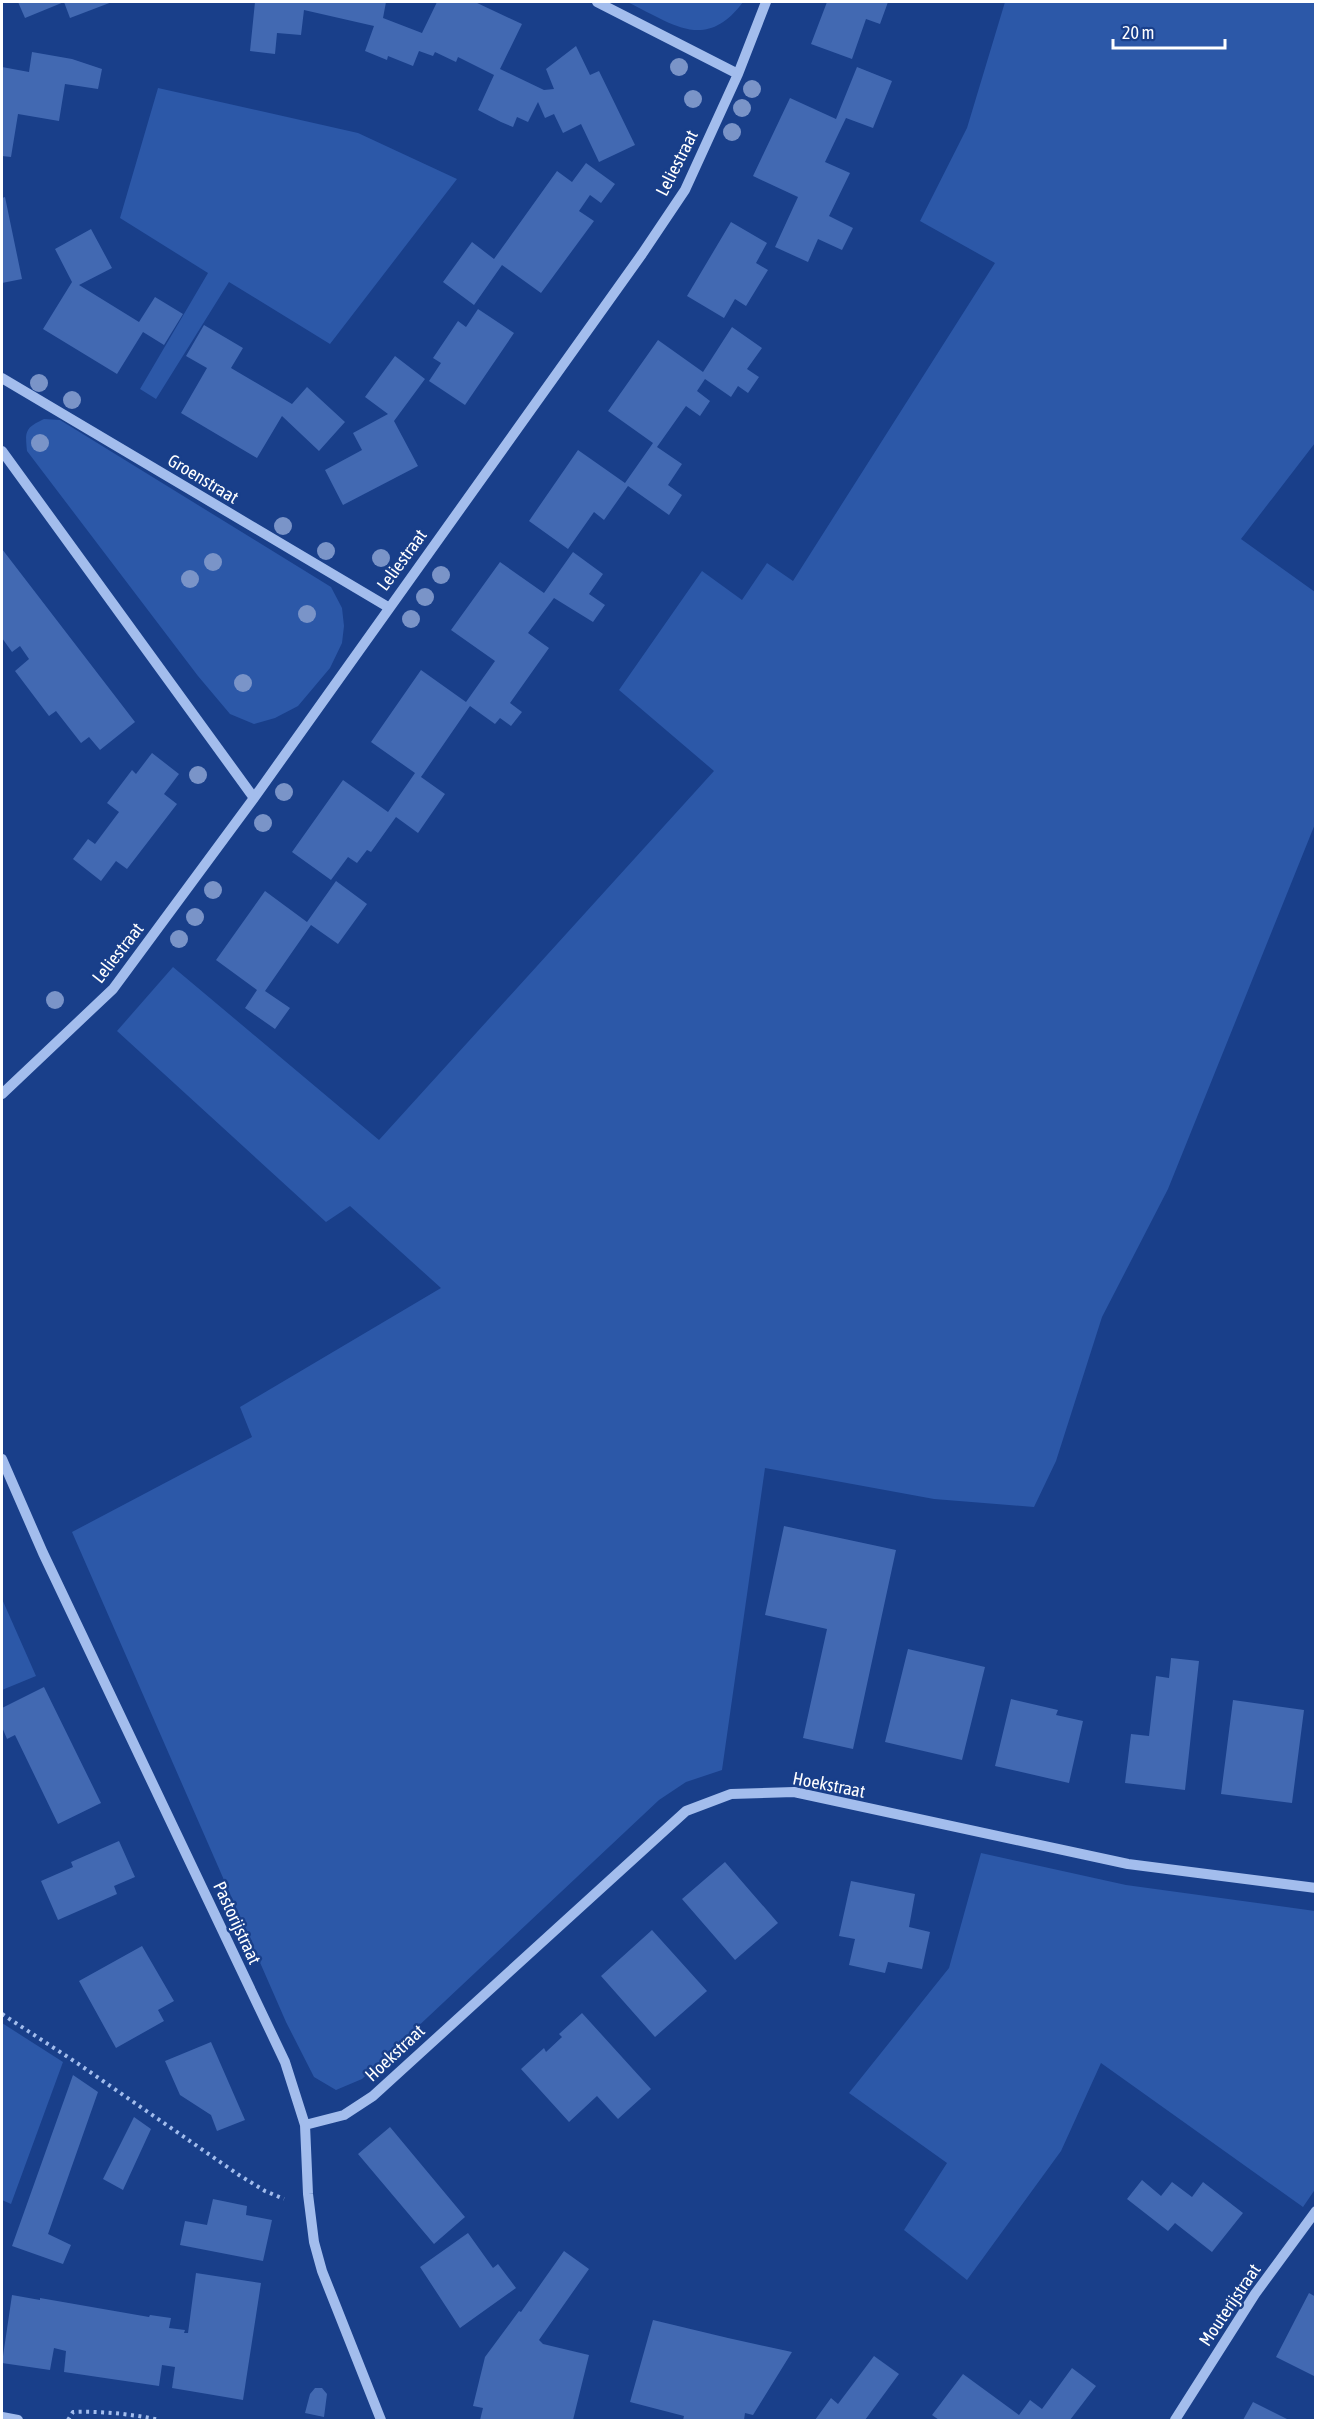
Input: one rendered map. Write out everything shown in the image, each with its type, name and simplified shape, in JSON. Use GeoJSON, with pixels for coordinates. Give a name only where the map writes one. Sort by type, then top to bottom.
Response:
{"type":"FeatureCollection","features":[{"type":"Feature","properties":{"kind":"street"},"geometry":{"type":"LineString","coordinates":[[597,2],[738,75]]}},
{"type":"Feature","properties":{"kind":"street","name":"Leliestraat"},"geometry":{"type":"LineString","coordinates":[[2,1094],[113,989],[254,798],[635,263],[685,190],[738,75],[766,2]]}},
{"type":"Feature","properties":{"kind":"street","name":"Groenstraat"},"geometry":{"type":"LineString","coordinates":[[2,378],[388,608]]}},
{"type":"Feature","properties":{"kind":"street"},"geometry":{"type":"LineString","coordinates":[[2,451],[254,798]]}},
{"type":"Feature","properties":{"kind":"street","name":"Pastorijstraat"},"geometry":{"type":"LineString","coordinates":[[2,1459],[43,1553],[285,2062],[305,2125],[309,2203],[314,2242],[322,2271],[381,2421]]}},
{"type":"Feature","properties":{"kind":"street","name":"Hoekstraat"},"geometry":{"type":"LineString","coordinates":[[305,2125],[344,2115],[373,2096],[686,1811],[731,1794],[794,1792],[1128,1864],[1316,1888]]}},
{"type":"Feature","properties":{"kind":"street","name":"Mouterijstraat"},"geometry":{"type":"LineString","coordinates":[[1175,2421],[1255,2294],[1316,2211]]}},
{"type":"Feature","properties":{"kind":"street"},"geometry":{"type":"LineString","coordinates":[[2,2417],[18,2421]]}},
{"type":"Feature","properties":{"kind":"path"},"geometry":{"type":"LineString","coordinates":[[2,2014],[238,2175],[265,2191],[286,2199],[309,2203]]}},
{"type":"Feature","properties":{"kind":"path"},"geometry":{"type":"LineString","coordinates":[[68,2421],[73,2412],[94,2411],[124,2413],[160,2421]]}},
{"type":"Feature","properties":{"kind":"shaded area"},"geometry":{"type":"Polygon","coordinates":[[[627,2],[743,2],[729,18],[715,26],[701,30],[673,25],[627,2]]]}},
{"type":"Feature","properties":{"kind":"shaded area"},"geometry":{"type":"Polygon","coordinates":[[[1005,2],[1315,2],[1315,443],[1241,539],[1315,592],[1315,824],[1168,1189],[1102,1317],[1056,1461],[1034,1507],[934,1499],[765,1468],[722,1770],[686,1782],[659,1800],[362,2079],[336,2090],[314,2077],[286,2022],[72,1532],[252,1437],[240,1407],[441,1288],[350,1206],[326,1222],[117,1031],[173,967],[379,1140],[714,771],[619,690],[702,571],[742,600],[767,563],[793,581],[995,263],[920,221],[967,128],[1005,2]]]}},
{"type":"Feature","properties":{"kind":"shaded area"},"geometry":{"type":"Polygon","coordinates":[[[158,88],[358,133],[457,179],[330,344],[229,282],[156,399],[140,389],[208,273],[120,218],[158,88]]]}},
{"type":"Feature","properties":{"kind":"shaded area"},"geometry":{"type":"Polygon","coordinates":[[[44,419],[60,420],[331,587],[342,608],[344,626],[342,643],[330,668],[298,706],[275,718],[254,724],[230,714],[198,676],[27,451],[26,434],[33,425],[44,419]]]}},
{"type":"Feature","properties":{"kind":"shaded area"},"geometry":{"type":"Polygon","coordinates":[[[2,1599],[36,1676],[2,1690],[2,1599]]]}},
{"type":"Feature","properties":{"kind":"shaded area"},"geometry":{"type":"Polygon","coordinates":[[[981,1853],[1126,1885],[1315,1911],[1316,2188],[1303,2207],[1101,2063],[1061,2151],[967,2280],[904,2230],[947,2163],[849,2093],[949,1968],[981,1853]]]}},
{"type":"Feature","properties":{"kind":"shaded area"},"geometry":{"type":"Polygon","coordinates":[[[2,2023],[63,2062],[11,2204],[2,2200],[2,2023]]]}},
{"type":"Feature","properties":{"kind":"building"},"geometry":{"type":"Polygon","coordinates":[[[18,2],[64,2],[25,18],[18,2]]]}},
{"type":"Feature","properties":{"kind":"building"},"geometry":{"type":"Polygon","coordinates":[[[64,2],[112,2],[70,18],[64,2]]]}},
{"type":"Feature","properties":{"kind":"building"},"geometry":{"type":"Polygon","coordinates":[[[255,2],[386,2],[383,18],[422,33],[437,2],[475,2],[522,24],[500,69],[544,90],[554,89],[546,69],[576,46],[590,75],[599,71],[635,145],[599,162],[581,124],[563,133],[554,114],[545,118],[538,102],[528,122],[517,117],[513,127],[501,122],[478,110],[494,75],[458,57],[456,62],[435,52],[433,56],[419,51],[413,66],[388,56],[387,60],[365,51],[374,26],[304,10],[301,35],[277,33],[275,54],[250,51],[255,2]]]}},
{"type":"Feature","properties":{"kind":"building"},"geometry":{"type":"Polygon","coordinates":[[[827,2],[888,2],[880,24],[866,19],[852,59],[811,44],[827,2]]]}},
{"type":"Feature","properties":{"kind":"building"},"geometry":{"type":"Polygon","coordinates":[[[32,52],[72,59],[102,69],[98,89],[65,84],[59,121],[18,114],[11,157],[2,156],[2,67],[29,72],[32,52]]]}},
{"type":"Feature","properties":{"kind":"building"},"geometry":{"type":"Polygon","coordinates":[[[857,67],[892,81],[873,128],[846,118],[825,162],[850,173],[829,216],[853,228],[842,250],[818,239],[808,262],[775,247],[798,197],[753,176],[790,98],[836,119],[857,67]]]}},
{"type":"Feature","properties":{"kind":"building"},"geometry":{"type":"Polygon","coordinates":[[[586,163],[615,184],[601,203],[590,195],[579,211],[594,221],[541,293],[502,265],[474,305],[443,282],[472,242],[494,259],[557,171],[572,182],[586,163]]]}},
{"type":"Feature","properties":{"kind":"building"},"geometry":{"type":"Polygon","coordinates":[[[5,197],[22,279],[2,283],[2,198],[5,197]]]}},
{"type":"Feature","properties":{"kind":"building"},"geometry":{"type":"Polygon","coordinates":[[[731,222],[767,243],[756,263],[768,270],[746,306],[735,299],[724,318],[687,296],[731,222]]]}},
{"type":"Feature","properties":{"kind":"building"},"geometry":{"type":"Polygon","coordinates":[[[91,229],[112,268],[79,285],[139,322],[155,297],[183,314],[164,345],[143,332],[117,374],[43,329],[72,282],[55,249],[91,229]]]}},
{"type":"Feature","properties":{"kind":"building"},"geometry":{"type":"Polygon","coordinates":[[[478,309],[514,333],[465,405],[429,381],[441,363],[433,358],[458,321],[466,327],[478,309]]]}},
{"type":"Feature","properties":{"kind":"building"},"geometry":{"type":"Polygon","coordinates":[[[204,325],[243,348],[231,368],[292,404],[307,387],[345,422],[319,451],[282,416],[257,458],[181,413],[207,368],[186,356],[204,325]]]}},
{"type":"Feature","properties":{"kind":"building"},"geometry":{"type":"Polygon","coordinates":[[[732,327],[762,348],[747,369],[759,377],[748,393],[738,386],[731,397],[705,379],[697,391],[710,401],[700,416],[686,406],[657,447],[682,464],[668,485],[682,495],[669,515],[628,486],[604,520],[594,512],[568,549],[529,521],[578,450],[625,483],[653,443],[608,411],[658,340],[703,372],[732,327]]]}},
{"type":"Feature","properties":{"kind":"building"},"geometry":{"type":"Polygon","coordinates":[[[395,356],[425,379],[394,421],[418,466],[343,505],[325,470],[362,450],[353,433],[388,414],[365,397],[395,356]]]}},
{"type":"Feature","properties":{"kind":"building"},"geometry":{"type":"Polygon","coordinates":[[[2,549],[135,722],[100,750],[89,737],[81,743],[56,711],[49,716],[15,671],[29,659],[20,646],[12,652],[2,638],[2,549]]]}},
{"type":"Feature","properties":{"kind":"building"},"geometry":{"type":"Polygon","coordinates":[[[573,552],[603,574],[589,594],[605,605],[593,622],[554,598],[528,633],[549,648],[510,703],[522,712],[511,726],[500,718],[495,724],[470,706],[421,777],[445,794],[418,833],[396,817],[371,852],[367,850],[357,863],[348,857],[331,880],[292,852],[343,780],[388,812],[415,773],[371,742],[421,670],[466,702],[495,661],[451,630],[500,562],[544,593],[573,552]]]}},
{"type":"Feature","properties":{"kind":"building"},"geometry":{"type":"Polygon","coordinates":[[[152,753],[179,774],[164,794],[177,804],[127,869],[116,861],[101,881],[73,859],[88,839],[95,844],[119,812],[107,803],[132,770],[136,774],[152,753]]]}},
{"type":"Feature","properties":{"kind":"building"},"geometry":{"type":"Polygon","coordinates":[[[336,881],[367,904],[338,944],[311,925],[265,991],[290,1008],[275,1029],[245,1008],[257,990],[216,960],[265,891],[307,922],[336,881]]]}},
{"type":"Feature","properties":{"kind":"building"},"geometry":{"type":"Polygon","coordinates":[[[784,1526],[896,1550],[853,1749],[803,1738],[827,1629],[765,1615],[784,1526]]]}},
{"type":"Feature","properties":{"kind":"building"},"geometry":{"type":"Polygon","coordinates":[[[908,1649],[985,1667],[962,1760],[885,1742],[908,1649]]]}},
{"type":"Feature","properties":{"kind":"building"},"geometry":{"type":"Polygon","coordinates":[[[1171,1658],[1199,1661],[1185,1790],[1125,1783],[1131,1734],[1149,1736],[1156,1676],[1169,1678],[1171,1658]]]}},
{"type":"Feature","properties":{"kind":"building"},"geometry":{"type":"Polygon","coordinates":[[[44,1687],[101,1803],[58,1824],[15,1735],[7,1739],[2,1727],[2,1708],[44,1687]]]}},
{"type":"Feature","properties":{"kind":"building"},"geometry":{"type":"Polygon","coordinates":[[[1011,1699],[1058,1710],[1056,1715],[1083,1721],[1069,1783],[995,1766],[1011,1699]]]}},
{"type":"Feature","properties":{"kind":"building"},"geometry":{"type":"Polygon","coordinates":[[[1233,1700],[1304,1710],[1292,1803],[1221,1794],[1233,1700]]]}},
{"type":"Feature","properties":{"kind":"building"},"geometry":{"type":"Polygon","coordinates":[[[119,1841],[135,1877],[114,1886],[117,1894],[58,1920],[41,1881],[73,1867],[71,1862],[119,1841]]]}},
{"type":"Feature","properties":{"kind":"building"},"geometry":{"type":"Polygon","coordinates":[[[725,1862],[778,1923],[735,1960],[682,1899],[725,1862]]]}},
{"type":"Feature","properties":{"kind":"building"},"geometry":{"type":"Polygon","coordinates":[[[851,1881],[915,1894],[909,1927],[930,1932],[922,1969],[888,1962],[885,1973],[849,1965],[855,1939],[839,1936],[851,1881]]]}},
{"type":"Feature","properties":{"kind":"building"},"geometry":{"type":"Polygon","coordinates":[[[652,1930],[707,1991],[655,2037],[601,1976],[652,1930]]]}},
{"type":"Feature","properties":{"kind":"building"},"geometry":{"type":"Polygon","coordinates":[[[142,1946],[174,2001],[158,2010],[164,2021],[116,2048],[79,1981],[142,1946]]]}},
{"type":"Feature","properties":{"kind":"building"},"geometry":{"type":"Polygon","coordinates":[[[582,2013],[651,2089],[618,2119],[597,2096],[569,2122],[521,2069],[544,2048],[546,2052],[562,2037],[559,2034],[582,2013]]]}},
{"type":"Feature","properties":{"kind":"building"},"geometry":{"type":"Polygon","coordinates":[[[211,2042],[245,2120],[217,2131],[211,2115],[180,2095],[165,2061],[211,2042]]]}},
{"type":"Feature","properties":{"kind":"building"},"geometry":{"type":"Polygon","coordinates":[[[73,2075],[98,2092],[48,2234],[71,2245],[63,2264],[12,2246],[73,2075]]]}},
{"type":"Feature","properties":{"kind":"building"},"geometry":{"type":"Polygon","coordinates":[[[134,2117],[151,2129],[123,2190],[103,2179],[134,2117]]]}},
{"type":"Feature","properties":{"kind":"building"},"geometry":{"type":"Polygon","coordinates":[[[390,2127],[465,2217],[434,2244],[358,2154],[390,2127]]]}},
{"type":"Feature","properties":{"kind":"building"},"geometry":{"type":"Polygon","coordinates":[[[1142,2180],[1161,2196],[1172,2182],[1192,2197],[1203,2182],[1243,2213],[1212,2252],[1175,2223],[1168,2231],[1127,2199],[1142,2180]]]}},
{"type":"Feature","properties":{"kind":"building"},"geometry":{"type":"Polygon","coordinates":[[[213,2199],[247,2206],[246,2215],[272,2220],[263,2261],[180,2245],[185,2221],[207,2225],[213,2199]]]}},
{"type":"Feature","properties":{"kind":"building"},"geometry":{"type":"Polygon","coordinates":[[[468,2233],[493,2268],[498,2264],[516,2288],[460,2328],[420,2267],[468,2233]]]}},
{"type":"Feature","properties":{"kind":"building"},"geometry":{"type":"Polygon","coordinates":[[[564,2251],[589,2269],[539,2340],[543,2344],[589,2355],[573,2420],[480,2420],[483,2408],[473,2406],[485,2357],[519,2311],[521,2312],[564,2251]]]}},
{"type":"Feature","properties":{"kind":"building"},"geometry":{"type":"Polygon","coordinates":[[[196,2273],[261,2283],[243,2400],[172,2388],[175,2367],[162,2365],[159,2386],[64,2372],[66,2351],[54,2348],[50,2370],[2,2363],[12,2295],[149,2317],[150,2315],[171,2318],[169,2328],[185,2330],[184,2333],[188,2333],[196,2273]]]}},
{"type":"Feature","properties":{"kind":"building"},"geometry":{"type":"Polygon","coordinates":[[[1309,2293],[1316,2297],[1316,2377],[1276,2357],[1309,2293]]]}},
{"type":"Feature","properties":{"kind":"building"},"geometry":{"type":"Polygon","coordinates":[[[653,2320],[792,2352],[753,2415],[745,2413],[744,2420],[683,2420],[684,2416],[630,2402],[653,2320]]]}},
{"type":"Feature","properties":{"kind":"building"},"geometry":{"type":"Polygon","coordinates":[[[874,2356],[899,2374],[865,2420],[815,2420],[831,2398],[838,2404],[874,2356]]]}},
{"type":"Feature","properties":{"kind":"building"},"geometry":{"type":"Polygon","coordinates":[[[1072,2368],[1096,2386],[1070,2420],[939,2420],[932,2415],[963,2374],[1019,2415],[1030,2400],[1042,2409],[1072,2368]]]}},
{"type":"Feature","properties":{"kind":"building"},"geometry":{"type":"Polygon","coordinates":[[[315,2388],[322,2388],[327,2394],[324,2417],[305,2413],[310,2394],[315,2388]]]}},
{"type":"Feature","properties":{"kind":"building"},"geometry":{"type":"Polygon","coordinates":[[[1253,2402],[1289,2420],[1243,2420],[1253,2402]]]}}]}
